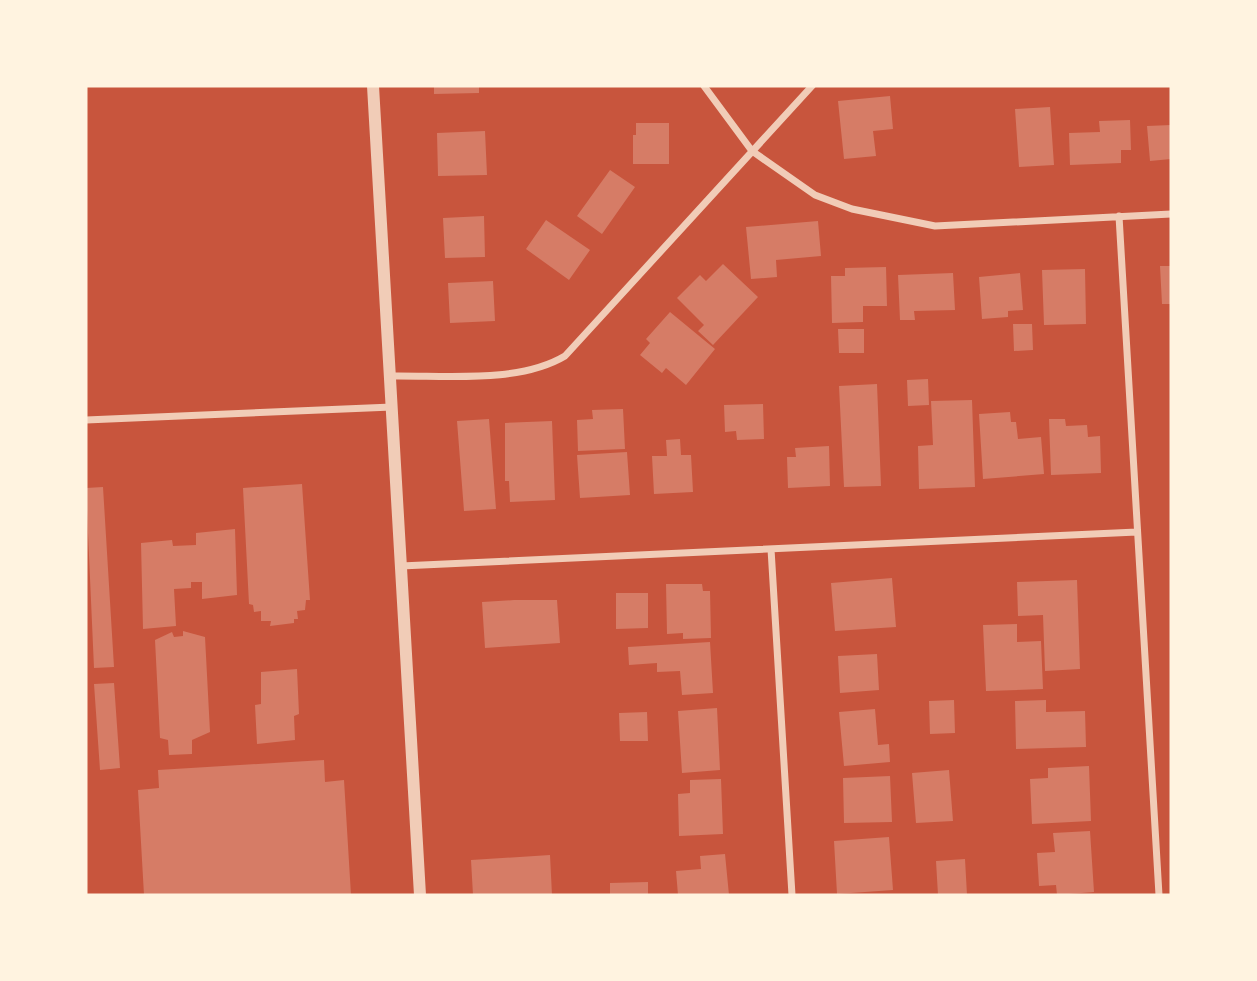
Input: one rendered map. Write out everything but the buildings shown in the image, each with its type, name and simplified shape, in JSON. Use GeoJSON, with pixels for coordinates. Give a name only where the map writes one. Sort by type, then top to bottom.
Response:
{"type":"FeatureCollection","features":[{"type":"Feature","properties":{"kind":"street"},"geometry":{"type":"LineString","coordinates":[[373,86],[420,895]]}},
{"type":"Feature","properties":{"kind":"street"},"geometry":{"type":"LineString","coordinates":[[704,86],[752,151],[815,195],[852,209],[935,226],[1171,214]]}},
{"type":"Feature","properties":{"kind":"street"},"geometry":{"type":"LineString","coordinates":[[390,376],[522,373],[546,367],[565,356],[812,86]]}},
{"type":"Feature","properties":{"kind":"street"},"geometry":{"type":"LineString","coordinates":[[1119,216],[1159,895]]}},
{"type":"Feature","properties":{"kind":"street"},"geometry":{"type":"LineString","coordinates":[[86,421],[392,407]]}},
{"type":"Feature","properties":{"kind":"street"},"geometry":{"type":"LineString","coordinates":[[401,566],[1137,532]]}},
{"type":"Feature","properties":{"kind":"street"},"geometry":{"type":"LineString","coordinates":[[772,549],[792,895]]}}]}
